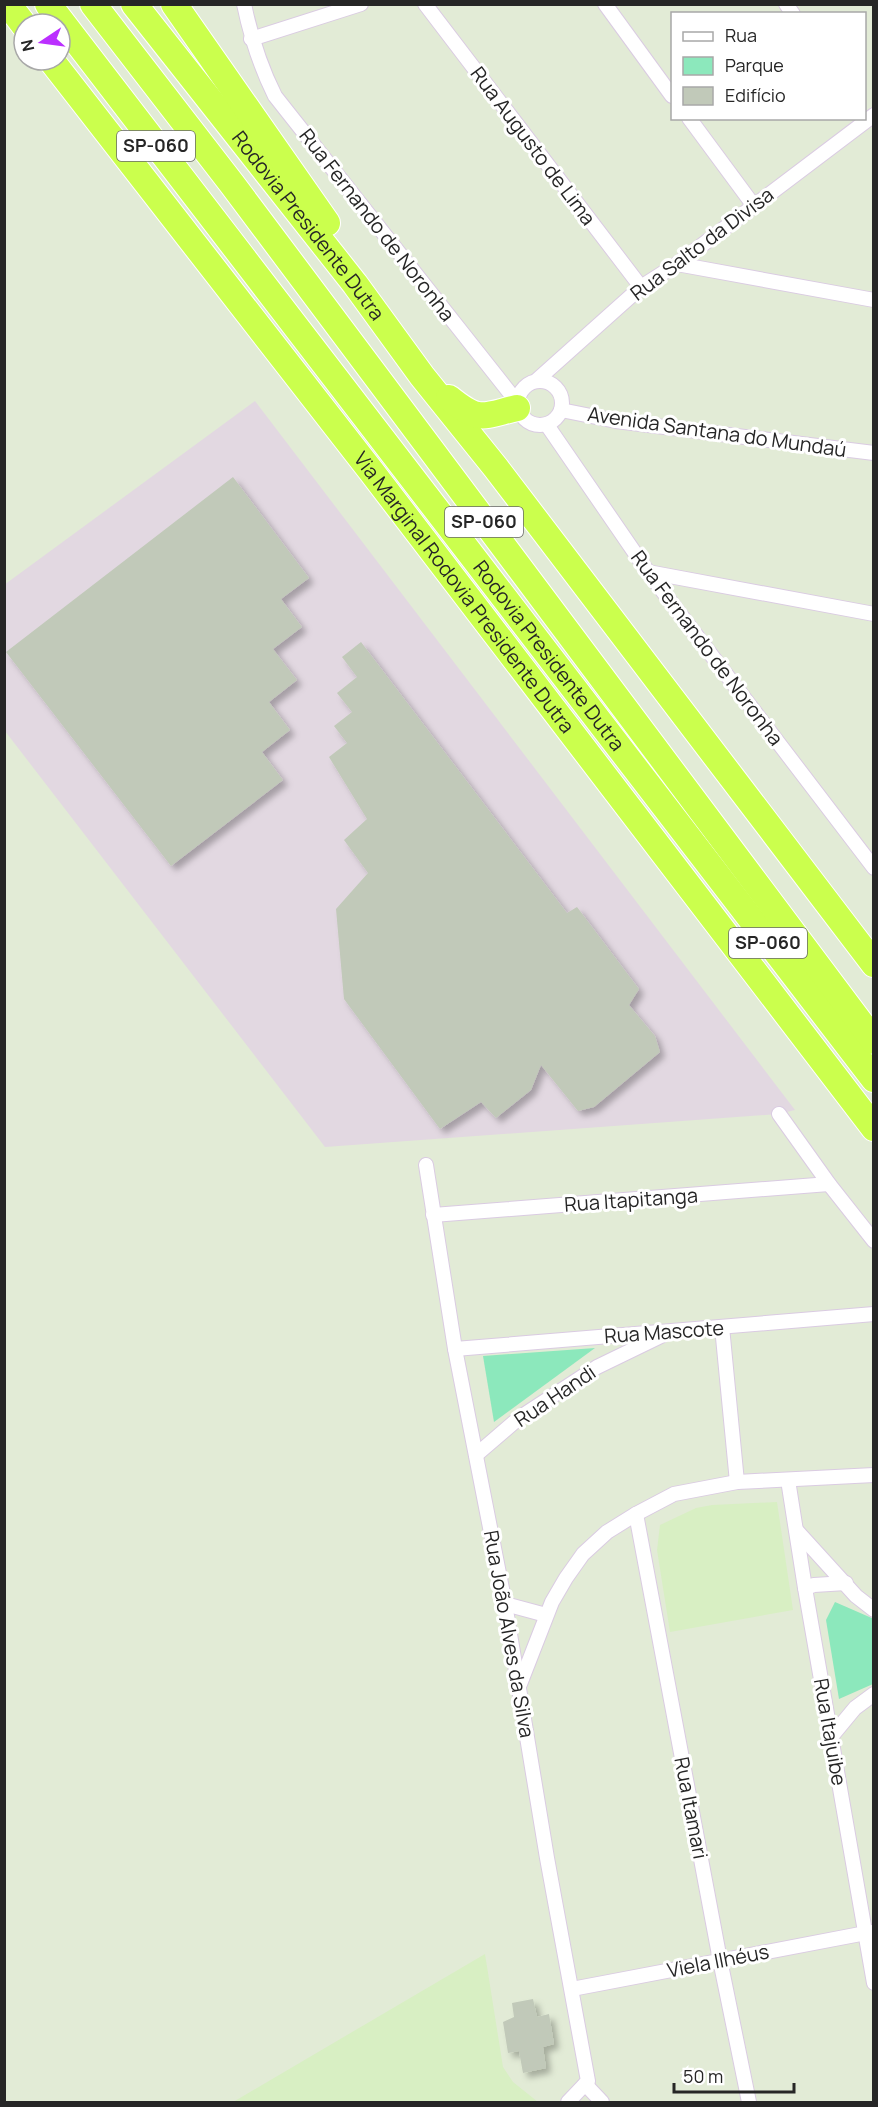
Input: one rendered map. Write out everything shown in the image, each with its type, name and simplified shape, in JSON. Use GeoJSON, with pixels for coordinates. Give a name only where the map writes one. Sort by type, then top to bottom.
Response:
{"type":"FeatureCollection","features":[{"type":"Feature","properties":{"kind":"highway","name":"Rodovia Presidente Dutra"},"geometry":{"type":"LineString","coordinates":[[48,4],[873,1079]]}},
{"type":"Feature","properties":{"kind":"highway","name":"Rodovia Presidente Dutra"},"geometry":{"type":"LineString","coordinates":[[93,4],[232,184],[873,1041]]}},
{"type":"Feature","properties":{"kind":"highway","name":"Rodovia Presidente Dutra"},"geometry":{"type":"LineString","coordinates":[[134,4],[355,284],[422,376],[496,468],[873,964]]}},
{"type":"Feature","properties":{"kind":"highway"},"geometry":{"type":"LineString","coordinates":[[174,4],[335,235],[355,284]]}},
{"type":"Feature","properties":{"kind":"highway","name":"Via Marginal Rodovia Presidente Dutra"},"geometry":{"type":"LineString","coordinates":[[60,72],[371,471],[873,1128]]}},
{"type":"Feature","properties":{"kind":"highway"},"geometry":{"type":"LineString","coordinates":[[422,376],[467,413],[477,416],[517,405]]}},
{"type":"Feature","properties":{"kind":"street","name":"Rua Fernando de Noronha"},"geometry":{"type":"LineString","coordinates":[[244,4],[251,39],[261,69],[275,96],[517,405]]}},
{"type":"Feature","properties":{"kind":"street"},"geometry":{"type":"LineString","coordinates":[[251,39],[361,4]]}},
{"type":"Feature","properties":{"kind":"street","name":"Rua Augusto de Lima"},"geometry":{"type":"LineString","coordinates":[[425,4],[641,287]]}},
{"type":"Feature","properties":{"kind":"street"},"geometry":{"type":"LineString","coordinates":[[605,4],[671,95]]}},
{"type":"Feature","properties":{"kind":"street"},"geometry":{"type":"LineString","coordinates":[[690,120],[754,206]]}},
{"type":"Feature","properties":{"kind":"street","name":"Rua Salto da Divisa"},"geometry":{"type":"LineString","coordinates":[[537,380],[641,287],[677,264],[865,120]]}},
{"type":"Feature","properties":{"kind":"street"},"geometry":{"type":"LineString","coordinates":[[677,264],[873,300]]}},
{"type":"Feature","properties":{"kind":"street"},"geometry":{"type":"LineString","coordinates":[[537,380],[549,383],[559,391],[562,403],[556,419],[540,426],[523,419],[517,405],[521,390],[537,380]]}},
{"type":"Feature","properties":{"kind":"street","name":"Avenida Santana do Mundaú"},"geometry":{"type":"LineString","coordinates":[[561,410],[616,421],[873,453]]}},
{"type":"Feature","properties":{"kind":"street","name":"Rua Fernando de Noronha"},"geometry":{"type":"LineString","coordinates":[[546,424],[648,572],[873,868]]}},
{"type":"Feature","properties":{"kind":"street"},"geometry":{"type":"LineString","coordinates":[[648,572],[873,614]]}},
{"type":"Feature","properties":{"kind":"street"},"geometry":{"type":"LineString","coordinates":[[779,1114],[873,1241]]}},
{"type":"Feature","properties":{"kind":"street","name":"Rua João Alves da Silva"},"geometry":{"type":"LineString","coordinates":[[426,1165],[455,1349],[505,1604],[547,1857],[588,2081],[585,2084]]}},
{"type":"Feature","properties":{"kind":"street","name":"Rua Itapitanga"},"geometry":{"type":"LineString","coordinates":[[433,1215],[829,1184]]}},
{"type":"Feature","properties":{"kind":"street","name":"Rua Mascote"},"geometry":{"type":"LineString","coordinates":[[455,1349],[873,1314]]}},
{"type":"Feature","properties":{"kind":"street"},"geometry":{"type":"LineString","coordinates":[[722,1327],[737,1482]]}},
{"type":"Feature","properties":{"kind":"street","name":"Rua Handi"},"geometry":{"type":"LineString","coordinates":[[476,1455],[519,1418],[587,1374],[672,1330]]}},
{"type":"Feature","properties":{"kind":"street"},"geometry":{"type":"LineString","coordinates":[[519,1686],[546,1614],[566,1578],[584,1554],[607,1532],[636,1514],[674,1494],[737,1482],[873,1475]]}},
{"type":"Feature","properties":{"kind":"street","name":"Rua Itajuibe"},"geometry":{"type":"LineString","coordinates":[[788,1480],[831,1737],[869,1933],[873,1983]]}},
{"type":"Feature","properties":{"kind":"street","name":"Rua Itamari"},"geometry":{"type":"LineString","coordinates":[[636,1514],[749,2103]]}},
{"type":"Feature","properties":{"kind":"street"},"geometry":{"type":"LineString","coordinates":[[796,1529],[856,1596],[873,1610]]}},
{"type":"Feature","properties":{"kind":"street"},"geometry":{"type":"LineString","coordinates":[[805,1588],[814,1585],[846,1583]]}},
{"type":"Feature","properties":{"kind":"street"},"geometry":{"type":"LineString","coordinates":[[505,1604],[546,1614]]}},
{"type":"Feature","properties":{"kind":"street"},"geometry":{"type":"LineString","coordinates":[[831,1737],[855,1708],[873,1694]]}},
{"type":"Feature","properties":{"kind":"street","name":"Viela Ilhéus"},"geometry":{"type":"LineString","coordinates":[[572,1989],[869,1933]]}},
{"type":"Feature","properties":{"kind":"street"},"geometry":{"type":"LineString","coordinates":[[576,2101],[585,2084],[602,2103]]}},
{"type":"Feature","properties":{"kind":"shaded area"},"geometry":{"type":"Polygon","coordinates":[[[255,401],[795,1110],[779,1114],[325,1147],[5,731],[4,585],[255,401]]]}},
{"type":"Feature","properties":{"kind":"shaded area"},"geometry":{"type":"Polygon","coordinates":[[[777,1502],[793,1610],[670,1632],[657,1550],[660,1525],[696,1508],[712,1505],[777,1502]]]}},
{"type":"Feature","properties":{"kind":"shaded area"},"geometry":{"type":"Polygon","coordinates":[[[485,1954],[503,2067],[513,2082],[538,2102],[233,2102],[485,1954]]]}},
{"type":"Feature","properties":{"kind":"green space"},"geometry":{"type":"Polygon","coordinates":[[[595,1348],[494,1422],[483,1356],[595,1348]]]}},
{"type":"Feature","properties":{"kind":"green space"},"geometry":{"type":"Polygon","coordinates":[[[835,1602],[874,1619],[873,1684],[839,1699],[826,1620],[835,1602]]]}},
{"type":"Feature","properties":{"kind":"building"},"geometry":{"type":"Polygon","coordinates":[[[233,477],[309,578],[281,599],[302,627],[273,649],[297,680],[269,702],[290,730],[262,752],[283,780],[171,866],[6,652],[233,477]]]}},
{"type":"Feature","properties":{"kind":"building"},"geometry":{"type":"Polygon","coordinates":[[[361,642],[567,913],[577,907],[639,989],[629,1005],[655,1036],[660,1052],[594,1107],[578,1111],[541,1065],[531,1090],[496,1118],[481,1102],[440,1129],[344,999],[336,909],[368,873],[344,840],[367,819],[329,757],[347,743],[334,726],[352,712],[337,693],[357,677],[342,657],[361,642]]]}},
{"type":"Feature","properties":{"kind":"building"},"geometry":{"type":"Polygon","coordinates":[[[533,1999],[537,2017],[549,2014],[554,2044],[543,2047],[546,2068],[523,2073],[519,2051],[508,2053],[503,2022],[514,2017],[512,2003],[533,1999]]]}}]}
